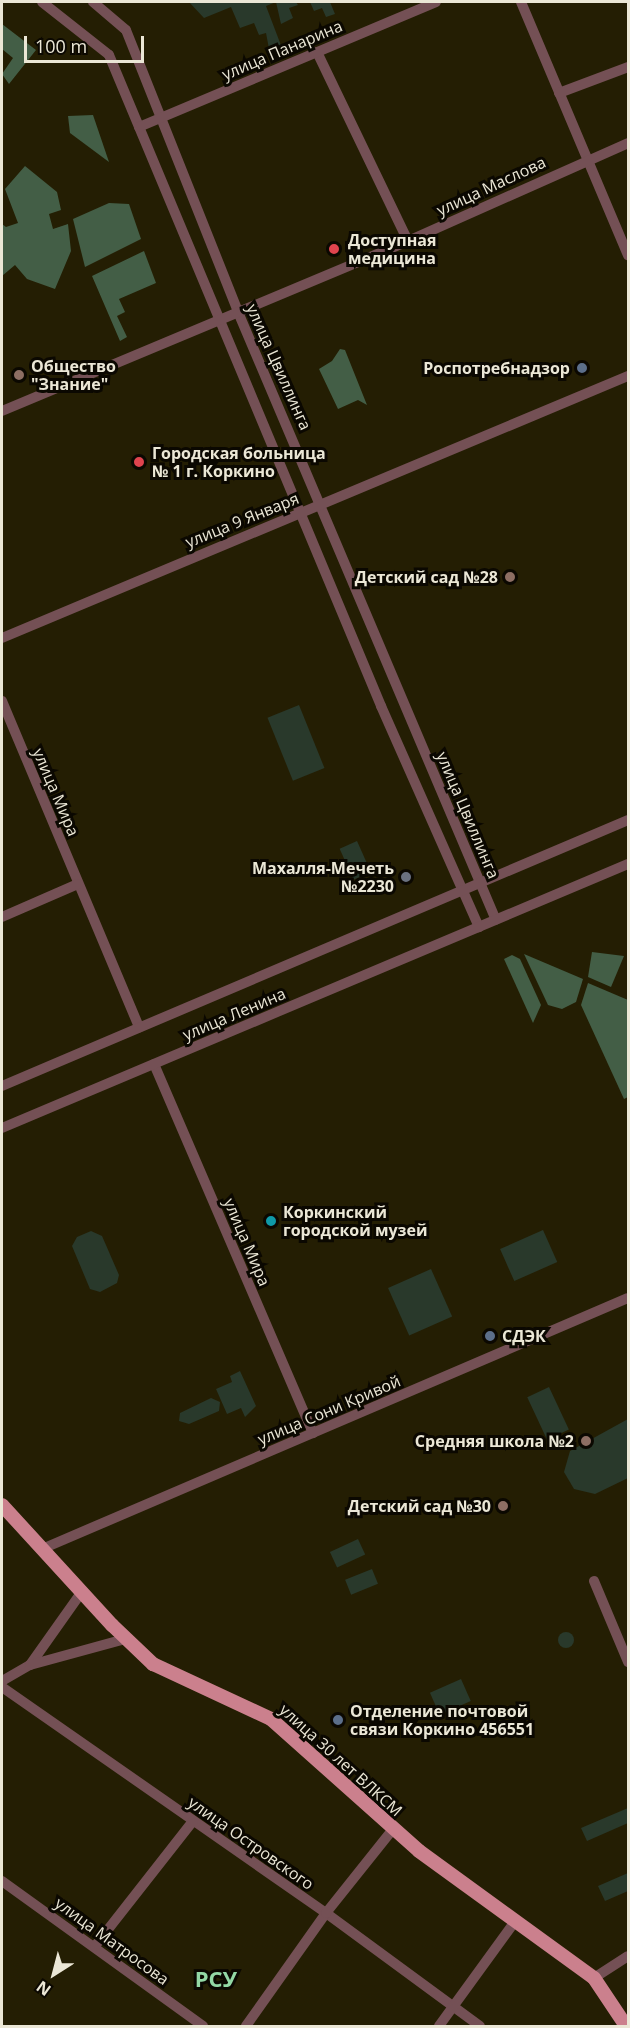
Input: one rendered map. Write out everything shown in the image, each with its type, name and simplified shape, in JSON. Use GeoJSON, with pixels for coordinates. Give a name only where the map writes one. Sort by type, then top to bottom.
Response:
{"type":"FeatureCollection","features":[{"type":"Feature","properties":{"kind":"main road","name":"улица 30 лет ВЛКСМ"},"geometry":{"type":"LineString","coordinates":[[2,1505],[81,1593],[125,1639],[153,1664],[271,1719],[393,1829],[449,1875],[516,1920],[594,1978],[626,2026]]}},
{"type":"Feature","properties":{"kind":"street"},"geometry":{"type":"LineString","coordinates":[[42,2],[109,55],[300,511],[479,927]]}},
{"type":"Feature","properties":{"kind":"street","name":"улица Цвиллинга"},"geometry":{"type":"LineString","coordinates":[[93,2],[126,30],[238,312],[322,505],[496,920]]}},
{"type":"Feature","properties":{"kind":"street","name":"улица Панарина"},"geometry":{"type":"LineString","coordinates":[[139,127],[436,2]]}},
{"type":"Feature","properties":{"kind":"street"},"geometry":{"type":"LineString","coordinates":[[520,2],[628,255]]}},
{"type":"Feature","properties":{"kind":"street"},"geometry":{"type":"LineString","coordinates":[[317,52],[408,241]]}},
{"type":"Feature","properties":{"kind":"street"},"geometry":{"type":"LineString","coordinates":[[559,93],[628,67]]}},
{"type":"Feature","properties":{"kind":"street","name":"улица Маслова"},"geometry":{"type":"LineString","coordinates":[[2,411],[408,241],[577,163],[588,161],[628,143]]}},
{"type":"Feature","properties":{"kind":"street","name":"улица 9 Января"},"geometry":{"type":"LineString","coordinates":[[2,638],[300,511],[322,505],[628,376]]}},
{"type":"Feature","properties":{"kind":"street","name":"улица Мира"},"geometry":{"type":"LineString","coordinates":[[2,701],[139,1027]]}},
{"type":"Feature","properties":{"kind":"street","name":"улица Ленина"},"geometry":{"type":"LineString","coordinates":[[2,1086],[628,820]]}},
{"type":"Feature","properties":{"kind":"street","name":"улица Ленина"},"geometry":{"type":"LineString","coordinates":[[2,1128],[628,864]]}},
{"type":"Feature","properties":{"kind":"street"},"geometry":{"type":"LineString","coordinates":[[2,917],[78,884]]}},
{"type":"Feature","properties":{"kind":"street","name":"улица Мира"},"geometry":{"type":"LineString","coordinates":[[154,1064],[313,1433]]}},
{"type":"Feature","properties":{"kind":"street","name":"улица Сони Кривой"},"geometry":{"type":"LineString","coordinates":[[42,1549],[628,1298]]}},
{"type":"Feature","properties":{"kind":"street"},"geometry":{"type":"LineString","coordinates":[[594,1581],[628,1662]]}},
{"type":"Feature","properties":{"kind":"street"},"geometry":{"type":"LineString","coordinates":[[30,1665],[81,1593]]}},
{"type":"Feature","properties":{"kind":"street"},"geometry":{"type":"LineString","coordinates":[[2,1681],[30,1665],[125,1639]]}},
{"type":"Feature","properties":{"kind":"street","name":"улица Островского"},"geometry":{"type":"LineString","coordinates":[[2,1687],[326,1913],[480,2026]]}},
{"type":"Feature","properties":{"kind":"street"},"geometry":{"type":"LineString","coordinates":[[95,1946],[193,1821]]}},
{"type":"Feature","properties":{"kind":"street"},"geometry":{"type":"LineString","coordinates":[[246,2026],[326,1913],[393,1829]]}},
{"type":"Feature","properties":{"kind":"street","name":"улица Матросова"},"geometry":{"type":"LineString","coordinates":[[2,1881],[203,2026]]}},
{"type":"Feature","properties":{"kind":"street"},"geometry":{"type":"LineString","coordinates":[[439,2026],[516,1920]]}},
{"type":"Feature","properties":{"kind":"street"},"geometry":{"type":"LineString","coordinates":[[594,1978],[628,1956]]}},
{"type":"Feature","properties":{"kind":"green space"},"geometry":{"type":"Polygon","coordinates":[[[189,2],[276,2],[266,6],[282,48],[270,54],[266,33],[259,35],[254,23],[240,28],[231,7],[204,18],[189,2]]]}},
{"type":"Feature","properties":{"kind":"green space"},"geometry":{"type":"Polygon","coordinates":[[[276,2],[296,2],[298,5],[289,8],[293,18],[281,24],[276,2]]]}},
{"type":"Feature","properties":{"kind":"green space"},"geometry":{"type":"Polygon","coordinates":[[[310,2],[330,2],[335,14],[326,17],[322,8],[314,11],[310,2]]]}},
{"type":"Feature","properties":{"kind":"green space"},"geometry":{"type":"Polygon","coordinates":[[[2,24],[36,50],[9,84],[2,74],[13,58],[2,49],[2,24]]]}},
{"type":"Feature","properties":{"kind":"green space"},"geometry":{"type":"Polygon","coordinates":[[[93,115],[109,162],[70,133],[68,116],[93,115]]]}},
{"type":"Feature","properties":{"kind":"green space"},"geometry":{"type":"Polygon","coordinates":[[[25,166],[57,192],[61,210],[49,214],[53,229],[68,224],[71,251],[55,289],[27,279],[15,265],[2,276],[2,224],[6,227],[18,223],[5,189],[25,166]]]}},
{"type":"Feature","properties":{"kind":"green space"},"geometry":{"type":"Polygon","coordinates":[[[109,203],[129,204],[141,239],[85,267],[73,219],[109,203]]]}},
{"type":"Feature","properties":{"kind":"green space"},"geometry":{"type":"Polygon","coordinates":[[[144,251],[156,283],[119,299],[125,312],[117,316],[127,337],[120,341],[92,276],[144,251]]]}},
{"type":"Feature","properties":{"kind":"green space"},"geometry":{"type":"Polygon","coordinates":[[[340,349],[345,350],[367,405],[358,400],[338,409],[319,369],[332,361],[340,349]]]}},
{"type":"Feature","properties":{"kind":"green space"},"geometry":{"type":"Polygon","coordinates":[[[299,705],[324,768],[293,781],[267,718],[299,705]]]}},
{"type":"Feature","properties":{"kind":"green space"},"geometry":{"type":"Polygon","coordinates":[[[357,841],[371,872],[353,880],[340,849],[357,841]]]}},
{"type":"Feature","properties":{"kind":"green space"},"geometry":{"type":"Polygon","coordinates":[[[592,952],[624,956],[611,987],[588,977],[592,952]]]}},
{"type":"Feature","properties":{"kind":"green space"},"geometry":{"type":"Polygon","coordinates":[[[524,954],[583,979],[576,1002],[562,1009],[548,1005],[524,954]]]}},
{"type":"Feature","properties":{"kind":"green space"},"geometry":{"type":"Polygon","coordinates":[[[512,955],[520,959],[541,1005],[533,1023],[504,959],[512,955]]]}},
{"type":"Feature","properties":{"kind":"green space"},"geometry":{"type":"Polygon","coordinates":[[[588,983],[628,1000],[628,1097],[624,1099],[581,1005],[588,983]]]}},
{"type":"Feature","properties":{"kind":"green space"},"geometry":{"type":"Polygon","coordinates":[[[543,1230],[557,1262],[514,1281],[500,1249],[543,1230]]]}},
{"type":"Feature","properties":{"kind":"green space"},"geometry":{"type":"Polygon","coordinates":[[[91,1231],[102,1236],[119,1275],[117,1283],[100,1292],[90,1289],[72,1246],[77,1237],[91,1231]]]}},
{"type":"Feature","properties":{"kind":"green space"},"geometry":{"type":"Polygon","coordinates":[[[431,1269],[452,1317],[409,1336],[388,1288],[431,1269]]]}},
{"type":"Feature","properties":{"kind":"green space"},"geometry":{"type":"Polygon","coordinates":[[[240,1371],[256,1406],[245,1417],[241,1408],[227,1414],[216,1389],[232,1382],[230,1376],[240,1371]]]}},
{"type":"Feature","properties":{"kind":"green space"},"geometry":{"type":"Polygon","coordinates":[[[549,1387],[569,1430],[547,1440],[527,1397],[549,1387]]]}},
{"type":"Feature","properties":{"kind":"green space"},"geometry":{"type":"Polygon","coordinates":[[[211,1398],[220,1402],[219,1411],[189,1424],[179,1421],[180,1413],[211,1398]]]}},
{"type":"Feature","properties":{"kind":"green space"},"geometry":{"type":"Polygon","coordinates":[[[628,1419],[628,1478],[595,1494],[574,1489],[564,1472],[570,1451],[628,1419]]]}},
{"type":"Feature","properties":{"kind":"green space"},"geometry":{"type":"Polygon","coordinates":[[[358,1539],[365,1554],[337,1568],[330,1552],[358,1539]]]}},
{"type":"Feature","properties":{"kind":"green space"},"geometry":{"type":"Polygon","coordinates":[[[372,1569],[378,1584],[351,1595],[345,1580],[372,1569]]]}},
{"type":"Feature","properties":{"kind":"green space"},"geometry":{"type":"Polygon","coordinates":[[[563,1632],[569,1632],[574,1640],[572,1646],[563,1648],[558,1643],[558,1637],[563,1632]]]}},
{"type":"Feature","properties":{"kind":"green space"},"geometry":{"type":"Polygon","coordinates":[[[461,1679],[471,1701],[440,1715],[430,1693],[461,1679]]]}},
{"type":"Feature","properties":{"kind":"green space"},"geometry":{"type":"Polygon","coordinates":[[[628,1808],[628,1823],[587,1841],[581,1828],[628,1808]]]}},
{"type":"Feature","properties":{"kind":"green space"},"geometry":{"type":"Polygon","coordinates":[[[628,1873],[628,1891],[605,1901],[598,1886],[628,1873]]]}},
{"type":"Feature","properties":{"kind":"place","name":"Доступная медицина"},"geometry":{"type":"Point","coordinates":[334,249]}},
{"type":"Feature","properties":{"kind":"place","name":"Роспотребнадзор"},"geometry":{"type":"Point","coordinates":[582,368]}},
{"type":"Feature","properties":{"kind":"place","name":"Общество \"Знание\""},"geometry":{"type":"Point","coordinates":[19,375]}},
{"type":"Feature","properties":{"kind":"place","name":"Городская больница № 1 г. Коркино"},"geometry":{"type":"Point","coordinates":[139,462]}},
{"type":"Feature","properties":{"kind":"place","name":"Детский сад №28"},"geometry":{"type":"Point","coordinates":[510,577]}},
{"type":"Feature","properties":{"kind":"place","name":"Махалля-Мечеть №2230"},"geometry":{"type":"Point","coordinates":[406,877]}},
{"type":"Feature","properties":{"kind":"place","name":"Коркинский городской музей"},"geometry":{"type":"Point","coordinates":[271,1221]}},
{"type":"Feature","properties":{"kind":"place","name":"СДЭК"},"geometry":{"type":"Point","coordinates":[490,1336]}},
{"type":"Feature","properties":{"kind":"place","name":"Средняя школа №2"},"geometry":{"type":"Point","coordinates":[586,1441]}},
{"type":"Feature","properties":{"kind":"place","name":"Детский сад №30"},"geometry":{"type":"Point","coordinates":[503,1506]}},
{"type":"Feature","properties":{"kind":"place","name":"Отделение почтовой связи Коркино 456551"},"geometry":{"type":"Point","coordinates":[338,1720]}},
{"type":"Feature","properties":{"kind":"district","name":"РСУ"},"geometry":{"type":"Point","coordinates":[216,1979]}}]}
